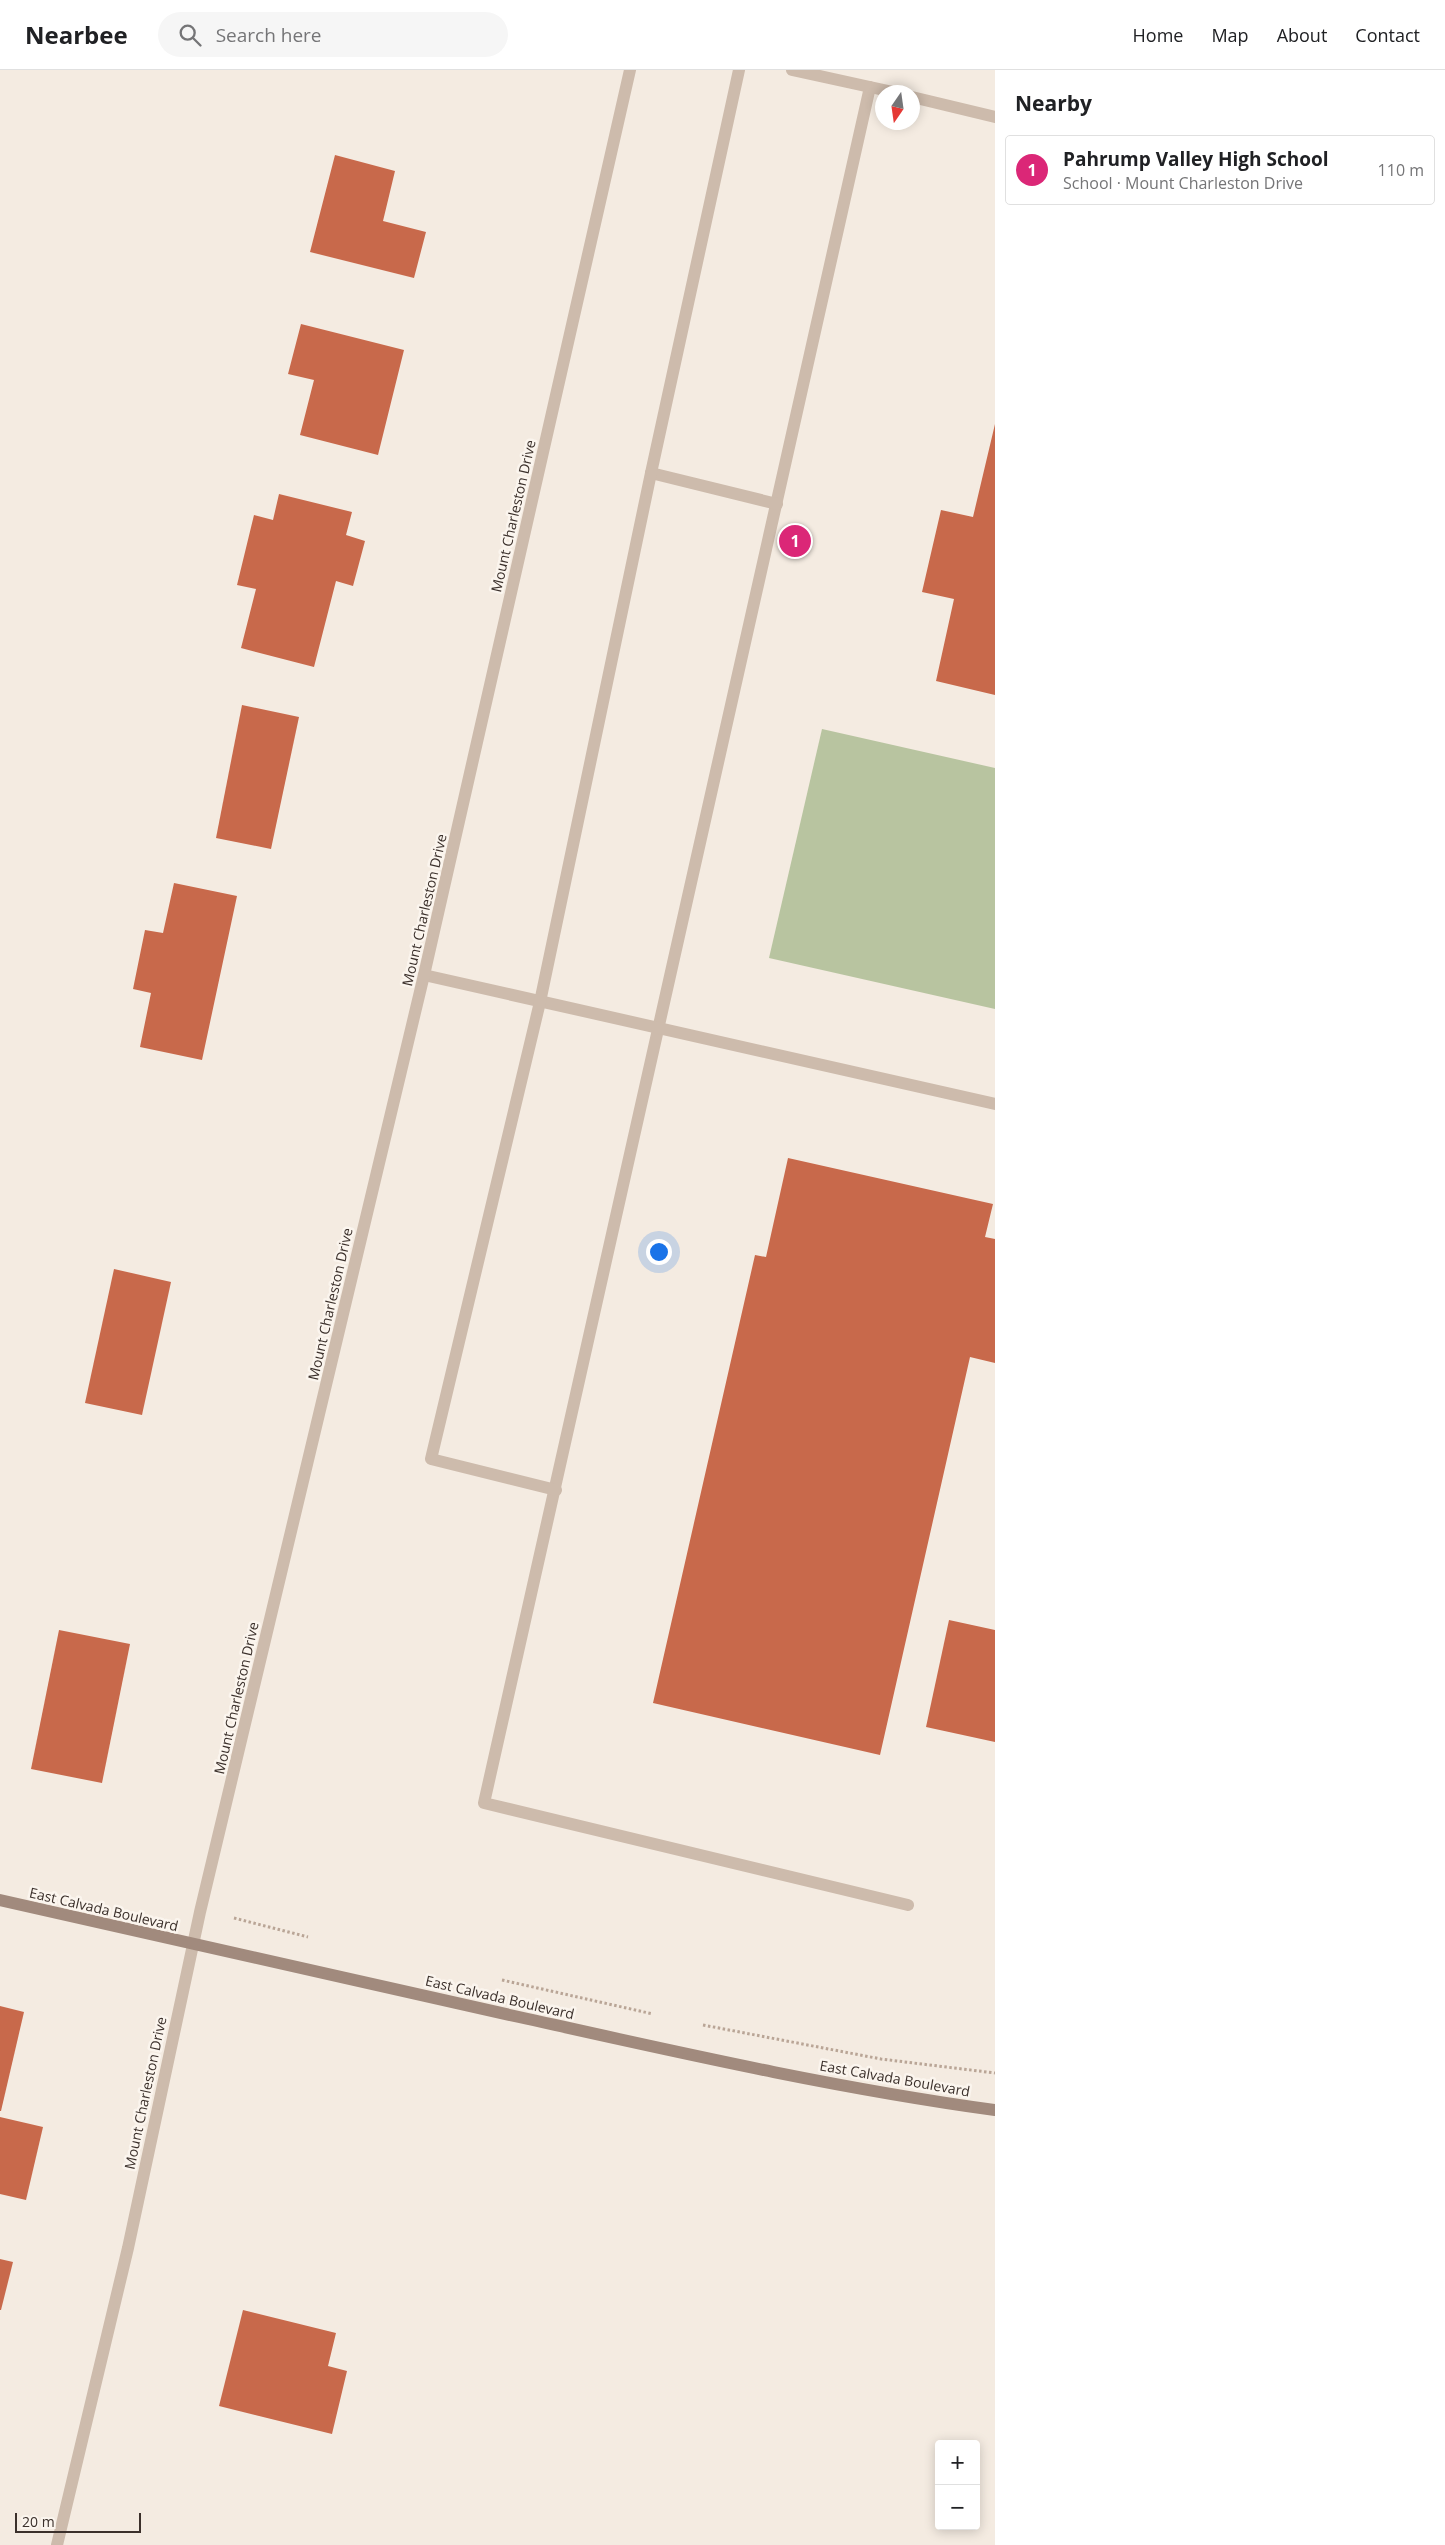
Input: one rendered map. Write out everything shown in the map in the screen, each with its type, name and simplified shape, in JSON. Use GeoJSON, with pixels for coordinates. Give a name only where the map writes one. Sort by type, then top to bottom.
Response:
{"type":"FeatureCollection","features":[{"type":"Feature","properties":{"kind":"main road","name":"East Calvada Boulevard"},"geometry":{"type":"LineString","coordinates":[[0,1900],[192,1945],[718,2061],[906,2098],[995,2110]]}},
{"type":"Feature","properties":{"kind":"street","name":"Mount Charleston Drive"},"geometry":{"type":"LineString","coordinates":[[57,2545],[128,2248],[192,1945],[424,975],[630,70]]}},
{"type":"Feature","properties":{"kind":"street"},"geometry":{"type":"LineString","coordinates":[[556,1490],[431,1458],[540,1002],[651,473],[739,70]]}},
{"type":"Feature","properties":{"kind":"street"},"geometry":{"type":"LineString","coordinates":[[792,70],[875,88]]}},
{"type":"Feature","properties":{"kind":"street"},"geometry":{"type":"LineString","coordinates":[[870,87],[556,1490],[484,1803],[908,1905]]}},
{"type":"Feature","properties":{"kind":"street"},"geometry":{"type":"LineString","coordinates":[[920,99],[995,116]]}},
{"type":"Feature","properties":{"kind":"street"},"geometry":{"type":"LineString","coordinates":[[651,473],[777,504]]}},
{"type":"Feature","properties":{"kind":"street"},"geometry":{"type":"LineString","coordinates":[[424,975],[995,1104]]}},
{"type":"Feature","properties":{"kind":"path"},"geometry":{"type":"LineString","coordinates":[[502,1980],[660,2016]]}},
{"type":"Feature","properties":{"kind":"path"},"geometry":{"type":"LineString","coordinates":[[698,2024],[881,2060],[995,2073]]}},
{"type":"Feature","properties":{"kind":"green space"},"geometry":{"type":"Polygon","coordinates":[[[822,729],[995,768],[995,1009],[769,958],[822,729]]]}},
{"type":"Feature","properties":{"kind":"building"},"geometry":{"type":"Polygon","coordinates":[[[335,155],[395,171],[383,221],[426,232],[414,278],[310,252],[335,155]]]}},
{"type":"Feature","properties":{"kind":"building"},"geometry":{"type":"Polygon","coordinates":[[[301,324],[404,350],[378,455],[300,435],[314,380],[288,374],[301,324]]]}},
{"type":"Feature","properties":{"kind":"building"},"geometry":{"type":"Polygon","coordinates":[[[995,424],[995,695],[936,681],[954,599],[922,592],[941,510],[973,517],[995,424]]]}},
{"type":"Feature","properties":{"kind":"building"},"geometry":{"type":"Polygon","coordinates":[[[279,494],[352,512],[346,535],[365,541],[353,586],[336,581],[314,667],[241,648],[256,589],[237,585],[254,515],[273,520],[279,494]]]}},
{"type":"Feature","properties":{"kind":"building"},"geometry":{"type":"Polygon","coordinates":[[[242,705],[299,717],[271,849],[216,838],[242,705]]]}},
{"type":"Feature","properties":{"kind":"building"},"geometry":{"type":"Polygon","coordinates":[[[174,883],[237,896],[202,1060],[140,1047],[151,993],[133,989],[145,930],[163,933],[174,883]]]}},
{"type":"Feature","properties":{"kind":"building"},"geometry":{"type":"Polygon","coordinates":[[[788,1158],[993,1204],[985,1237],[995,1239],[995,1363],[970,1357],[880,1755],[653,1703],[755,1255],[766,1257],[788,1158]]]}},
{"type":"Feature","properties":{"kind":"building"},"geometry":{"type":"Polygon","coordinates":[[[114,1269],[171,1282],[142,1415],[85,1403],[114,1269]]]}},
{"type":"Feature","properties":{"kind":"building"},"geometry":{"type":"Polygon","coordinates":[[[949,1620],[995,1630],[995,1742],[926,1727],[949,1620]]]}},
{"type":"Feature","properties":{"kind":"building"},"geometry":{"type":"Polygon","coordinates":[[[59,1630],[130,1644],[102,1783],[31,1769],[59,1630]]]}},
{"type":"Feature","properties":{"kind":"building"},"geometry":{"type":"Polygon","coordinates":[[[0,2006],[24,2012],[1,2111],[0,2111],[0,2006]]]}},
{"type":"Feature","properties":{"kind":"building"},"geometry":{"type":"Polygon","coordinates":[[[0,2117],[43,2127],[26,2200],[0,2194],[0,2117]]]}},
{"type":"Feature","properties":{"kind":"building"},"geometry":{"type":"Polygon","coordinates":[[[0,2259],[13,2262],[1,2310],[0,2310],[0,2259]]]}},
{"type":"Feature","properties":{"kind":"building"},"geometry":{"type":"Polygon","coordinates":[[[243,2310],[336,2333],[328,2366],[347,2371],[332,2434],[219,2406],[243,2310]]]}},
{"type":"Feature","properties":{"kind":"place","name":"Pahrump Valley High School"},"geometry":{"type":"Point","coordinates":[795,541]}}]}
